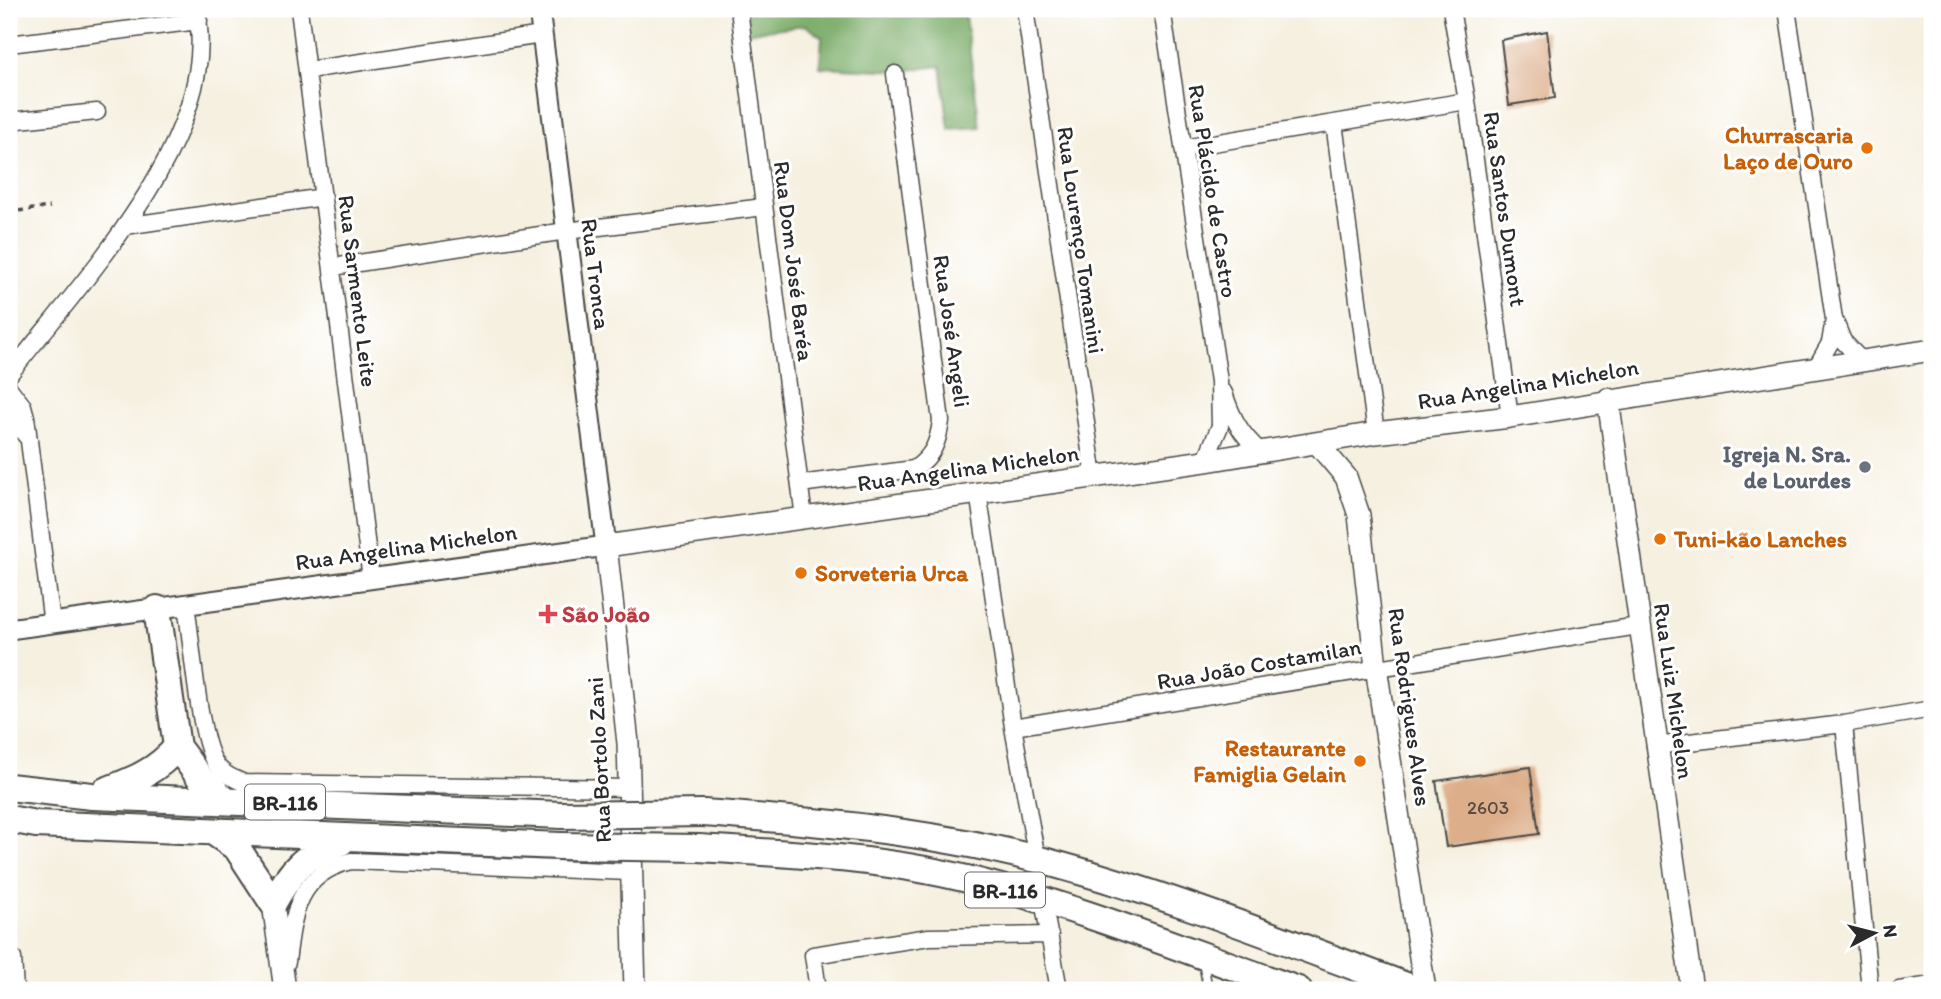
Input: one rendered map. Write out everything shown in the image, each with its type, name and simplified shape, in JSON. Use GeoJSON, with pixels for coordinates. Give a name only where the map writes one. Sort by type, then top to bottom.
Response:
{"type":"FeatureCollection","features":[{"type":"Feature","properties":{"kind":"highway"},"geometry":{"type":"LineString","coordinates":[[157,609],[177,747],[201,779],[224,799]]}},
{"type":"Feature","properties":{"kind":"highway"},"geometry":{"type":"LineString","coordinates":[[92,796],[143,776],[163,764],[177,747]]}},
{"type":"Feature","properties":{"kind":"highway","name":"BR-116"},"geometry":{"type":"LineString","coordinates":[[9,787],[92,796],[224,799],[562,815],[703,813],[825,822],[1037,859],[1166,899],[1417,990]]}},
{"type":"Feature","properties":{"kind":"highway","name":"BR-116"},"geometry":{"type":"LineString","coordinates":[[9,819],[36,824],[215,834],[699,848],[835,857],[909,867],[1043,900],[1298,990]]}},
{"type":"Feature","properties":{"kind":"highway"},"geometry":{"type":"LineString","coordinates":[[215,834],[237,848],[273,903],[295,866],[317,851],[352,838]]}},
{"type":"Feature","properties":{"kind":"main road","name":"Rua Angelina Michelon"},"geometry":{"type":"LineString","coordinates":[[606,546],[1205,461],[1376,433],[1510,416],[1932,349]]}},
{"type":"Feature","properties":{"kind":"main road","name":"Rua Luiz Michelon"},"geometry":{"type":"LineString","coordinates":[[1608,399],[1655,746],[1692,990]]}},
{"type":"Feature","properties":{"kind":"main road","name":"Rua Rodrigues Alves"},"geometry":{"type":"LineString","coordinates":[[1317,443],[1346,477],[1359,515],[1376,667],[1425,990]]}},
{"type":"Feature","properties":{"kind":"main road","name":"Rua Bortolo Zani"},"geometry":{"type":"LineString","coordinates":[[606,546],[628,743],[630,984]]}},
{"type":"Feature","properties":{"kind":"main road"},"geometry":{"type":"LineString","coordinates":[[273,903],[284,988]]}},
{"type":"Feature","properties":{"kind":"street","name":"Rua Sarmento Leite"},"geometry":{"type":"LineString","coordinates":[[299,9],[371,579]]}},
{"type":"Feature","properties":{"kind":"street","name":"Rua Tronca"},"geometry":{"type":"LineString","coordinates":[[539,9],[606,546]]}},
{"type":"Feature","properties":{"kind":"street","name":"Rua Dom José Baréa"},"geometry":{"type":"LineString","coordinates":[[739,9],[804,518]]}},
{"type":"Feature","properties":{"kind":"street","name":"Rua Lourenço Tomanini"},"geometry":{"type":"LineString","coordinates":[[1025,9],[1094,477]]}},
{"type":"Feature","properties":{"kind":"street","name":"Rua Plácido de Castro"},"geometry":{"type":"LineString","coordinates":[[1162,9],[1219,381],[1220,426],[1205,461]]}},
{"type":"Feature","properties":{"kind":"street","name":"Rua Santos Dumont"},"geometry":{"type":"LineString","coordinates":[[1451,9],[1467,101],[1510,416]]}},
{"type":"Feature","properties":{"kind":"street"},"geometry":{"type":"LineString","coordinates":[[1787,9],[1834,319],[1843,341],[1861,360]]}},
{"type":"Feature","properties":{"kind":"street"},"geometry":{"type":"LineString","coordinates":[[9,44],[197,15],[200,61],[193,98],[177,138],[125,226],[12,371]]}},
{"type":"Feature","properties":{"kind":"street"},"geometry":{"type":"LineString","coordinates":[[308,70],[542,35]]}},
{"type":"Feature","properties":{"kind":"street","name":"Rua José Angeli"},"geometry":{"type":"LineString","coordinates":[[800,484],[914,469],[929,459],[938,442],[941,421],[895,74]]}},
{"type":"Feature","properties":{"kind":"street"},"geometry":{"type":"LineString","coordinates":[[1183,148],[1467,101]]}},
{"type":"Feature","properties":{"kind":"street"},"geometry":{"type":"LineString","coordinates":[[9,121],[97,112]]}},
{"type":"Feature","properties":{"kind":"street"},"geometry":{"type":"LineString","coordinates":[[1334,123],[1376,433]]}},
{"type":"Feature","properties":{"kind":"street"},"geometry":{"type":"LineString","coordinates":[[125,226],[324,197]]}},
{"type":"Feature","properties":{"kind":"street"},"geometry":{"type":"LineString","coordinates":[[333,267],[566,231],[764,207]]}},
{"type":"Feature","properties":{"kind":"street"},"geometry":{"type":"LineString","coordinates":[[1817,366],[1830,343],[1834,319]]}},
{"type":"Feature","properties":{"kind":"street"},"geometry":{"type":"LineString","coordinates":[[9,349],[12,371]]}},
{"type":"Feature","properties":{"kind":"street","name":"Rua Plácido de Castro"},"geometry":{"type":"LineString","coordinates":[[1219,381],[1233,420],[1245,439],[1260,451]]}},
{"type":"Feature","properties":{"kind":"street"},"geometry":{"type":"LineString","coordinates":[[9,388],[23,406],[52,624]]}},
{"type":"Feature","properties":{"kind":"street"},"geometry":{"type":"LineString","coordinates":[[9,417],[29,439]]}},
{"type":"Feature","properties":{"kind":"street"},"geometry":{"type":"LineString","coordinates":[[978,492],[1013,727],[1037,859]]}},
{"type":"Feature","properties":{"kind":"street","name":"Rua Angelina Michelon"},"geometry":{"type":"LineString","coordinates":[[9,629],[606,546]]}},
{"type":"Feature","properties":{"kind":"street"},"geometry":{"type":"LineString","coordinates":[[186,605],[206,740],[214,763],[229,777],[244,783],[630,788]]}},
{"type":"Feature","properties":{"kind":"street","name":"Rua João Costamilan"},"geometry":{"type":"LineString","coordinates":[[1013,727],[1638,626]]}},
{"type":"Feature","properties":{"kind":"street"},"geometry":{"type":"LineString","coordinates":[[1655,746],[1844,724],[1932,709]]}},
{"type":"Feature","properties":{"kind":"street"},"geometry":{"type":"LineString","coordinates":[[1844,724],[1870,990]]}},
{"type":"Feature","properties":{"kind":"street"},"geometry":{"type":"LineString","coordinates":[[284,988],[292,920],[303,893],[323,870],[338,864],[352,861],[630,873]]}},
{"type":"Feature","properties":{"kind":"street"},"geometry":{"type":"LineString","coordinates":[[1043,900],[1059,990]]}},
{"type":"Feature","properties":{"kind":"street"},"geometry":{"type":"LineString","coordinates":[[818,990],[813,955],[929,937],[1050,935]]}},
{"type":"Feature","properties":{"kind":"street"},"geometry":{"type":"LineString","coordinates":[[13,958],[15,990]]}},
{"type":"Feature","properties":{"kind":"street"},"geometry":{"type":"LineString","coordinates":[[1899,990],[1932,985]]}},
{"type":"Feature","properties":{"kind":"lane"},"geometry":{"type":"LineString","coordinates":[[1202,957],[1208,990]]}},
{"type":"Feature","properties":{"kind":"path"},"geometry":{"type":"LineString","coordinates":[[9,212],[50,207]]}},
{"type":"Feature","properties":{"kind":"green space"},"geometry":{"type":"Polygon","coordinates":[[[741,9],[964,9],[980,127],[949,129],[941,66],[901,71],[820,67],[822,37],[805,25],[744,33],[741,9]]]}},
{"type":"Feature","properties":{"kind":"building"},"geometry":{"type":"Polygon","coordinates":[[[1547,31],[1555,98],[1509,105],[1501,40],[1547,31]]]}},
{"type":"Feature","properties":{"kind":"building"},"geometry":{"type":"Polygon","coordinates":[[[1530,767],[1539,834],[1446,847],[1436,781],[1530,767]]]}},
{"type":"Feature","properties":{"kind":"place","name":"Churrascaria Laço de Ouro"},"geometry":{"type":"Point","coordinates":[1867,148]}},
{"type":"Feature","properties":{"kind":"place","name":"Igreja N. Sra. de Lourdes"},"geometry":{"type":"Point","coordinates":[1865,467]}},
{"type":"Feature","properties":{"kind":"place","name":"Tuni-kão Lanches"},"geometry":{"type":"Point","coordinates":[1660,539]}},
{"type":"Feature","properties":{"kind":"place","name":"Sorveteria Urca"},"geometry":{"type":"Point","coordinates":[801,573]}},
{"type":"Feature","properties":{"kind":"place","name":"São João"},"geometry":{"type":"Point","coordinates":[548,614]}},
{"type":"Feature","properties":{"kind":"place","name":"Restaurante Famiglia Gelain"},"geometry":{"type":"Point","coordinates":[1360,761]}}]}
